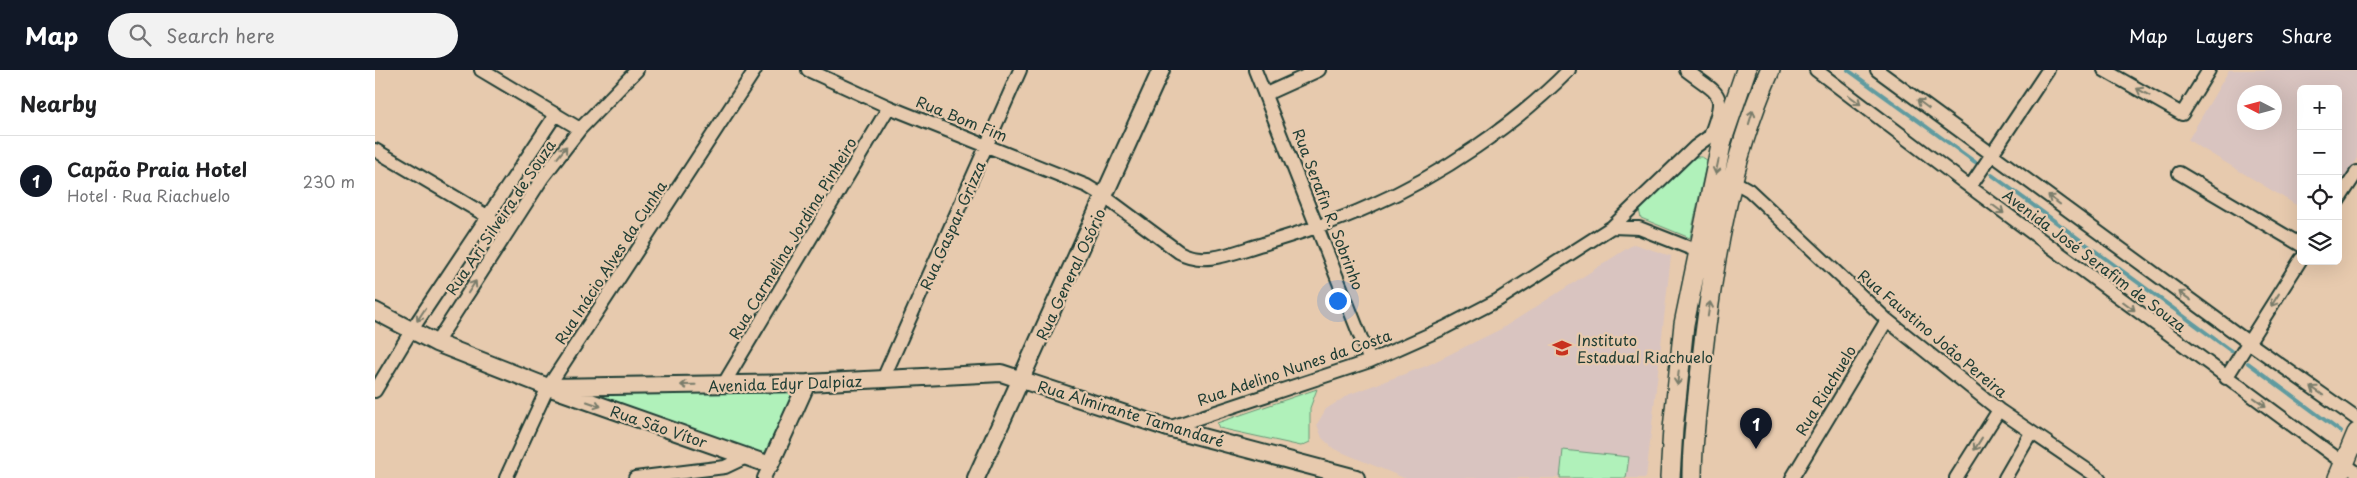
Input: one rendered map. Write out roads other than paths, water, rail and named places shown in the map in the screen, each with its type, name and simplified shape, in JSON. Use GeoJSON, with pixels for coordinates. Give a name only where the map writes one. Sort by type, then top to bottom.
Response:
{"type":"FeatureCollection","features":[{"type":"Feature","properties":{"kind":"main road"},"geometry":{"type":"LineString","coordinates":[[1670,478],[1684,324],[1699,252],[1717,138],[1746,70]]}},
{"type":"Feature","properties":{"kind":"main road"},"geometry":{"type":"LineString","coordinates":[[1692,478],[1694,434],[1705,330],[1717,255],[1733,181],[1756,102],[1770,70]]}},
{"type":"Feature","properties":{"kind":"main road"},"geometry":{"type":"LineString","coordinates":[[2346,471],[2357,433]]}},
{"type":"Feature","properties":{"kind":"street"},"geometry":{"type":"LineString","coordinates":[[481,70],[580,130]]}},
{"type":"Feature","properties":{"kind":"street","name":"Rua Ari Silveira de Souza"},"geometry":{"type":"LineString","coordinates":[[436,343],[543,177],[580,130],[637,70]]}},
{"type":"Feature","properties":{"kind":"street","name":"Rua Inácio Alves da Cunha"},"geometry":{"type":"LineString","coordinates":[[505,478],[548,387],[755,70]]}},
{"type":"Feature","properties":{"kind":"street","name":"Rua Bom Fim"},"geometry":{"type":"LineString","coordinates":[[808,70],[889,107],[1087,186],[1188,257],[1211,259],[1319,227],[1371,206],[1431,175],[1489,136],[1554,86],[1569,70]]}},
{"type":"Feature","properties":{"kind":"street","name":"Rua Gaspar Grizza"},"geometry":{"type":"LineString","coordinates":[[883,379],[1020,70]]}},
{"type":"Feature","properties":{"kind":"street","name":"Rua General Osório"},"geometry":{"type":"LineString","coordinates":[[976,478],[1161,70]]}},
{"type":"Feature","properties":{"kind":"street","name":"Rua Serafin R. Sobrinho"},"geometry":{"type":"LineString","coordinates":[[1255,70],[1319,227],[1370,361]]}},
{"type":"Feature","properties":{"kind":"street"},"geometry":{"type":"LineString","coordinates":[[1266,94],[1319,70]]}},
{"type":"Feature","properties":{"kind":"street"},"geometry":{"type":"LineString","coordinates":[[1686,70],[1718,95],[1721,103],[1717,138]]}},
{"type":"Feature","properties":{"kind":"street","name":"Avenida José Serafim de Souza"},"geometry":{"type":"LineString","coordinates":[[1816,70],[1970,188],[2226,378],[2346,471]]}},
{"type":"Feature","properties":{"kind":"street","name":"Avenida José Serafim de Souza"},"geometry":{"type":"LineString","coordinates":[[1877,70],[1992,156],[2357,419]]}},
{"type":"Feature","properties":{"kind":"street"},"geometry":{"type":"LineString","coordinates":[[1970,188],[2048,70]]}},
{"type":"Feature","properties":{"kind":"street"},"geometry":{"type":"LineString","coordinates":[[2104,70],[2182,114],[2209,70]]}},
{"type":"Feature","properties":{"kind":"street","name":"Rua Carmelina Jordina Pinheiro"},"geometry":{"type":"LineString","coordinates":[[723,385],[889,107]]}},
{"type":"Feature","properties":{"kind":"street","name":"Rua Ari Silveira de Souza"},"geometry":{"type":"LineString","coordinates":[[375,391],[411,331],[556,114]]}},
{"type":"Feature","properties":{"kind":"street","name":"Rua Adelino Nunes da Costa"},"geometry":{"type":"LineString","coordinates":[[1168,428],[1370,361],[1444,328],[1498,300],[1612,227],[1695,147],[1717,138]]}},
{"type":"Feature","properties":{"kind":"street"},"geometry":{"type":"LineString","coordinates":[[375,150],[487,216],[508,231]]}},
{"type":"Feature","properties":{"kind":"street"},"geometry":{"type":"LineString","coordinates":[[2342,195],[2357,172]]}},
{"type":"Feature","properties":{"kind":"street"},"geometry":{"type":"LineString","coordinates":[[2179,173],[2297,243]]}},
{"type":"Feature","properties":{"kind":"street","name":"Rua Faustino João Pereira"},"geometry":{"type":"LineString","coordinates":[[1733,181],[1749,190],[1887,320],[1999,410],[2099,478]]}},
{"type":"Feature","properties":{"kind":"street"},"geometry":{"type":"LineString","coordinates":[[1612,227],[1639,228],[1699,252]]}},
{"type":"Feature","properties":{"kind":"street"},"geometry":{"type":"LineString","coordinates":[[2226,378],[2297,265]]}},
{"type":"Feature","properties":{"kind":"street","name":"Rua São Vítor"},"geometry":{"type":"LineString","coordinates":[[375,310],[436,343],[548,387],[746,457],[767,471]]}},
{"type":"Feature","properties":{"kind":"street","name":"Rua Riachuelo"},"geometry":{"type":"LineString","coordinates":[[1792,478],[1887,320]]}},
{"type":"Feature","properties":{"kind":"street","name":"Avenida Edyr Dalpiaz"},"geometry":{"type":"LineString","coordinates":[[548,387],[807,383],[1001,373],[1022,378]]}},
{"type":"Feature","properties":{"kind":"street","name":"Rua Almirante Tamandaré"},"geometry":{"type":"LineString","coordinates":[[1022,378],[1168,428],[1356,478]]}},
{"type":"Feature","properties":{"kind":"street"},"geometry":{"type":"LineString","coordinates":[[767,471],[807,383]]}},
{"type":"Feature","properties":{"kind":"street"},"geometry":{"type":"LineString","coordinates":[[1956,478],[1999,410]]}},
{"type":"Feature","properties":{"kind":"street"},"geometry":{"type":"LineString","coordinates":[[2005,478],[2031,433]]}},
{"type":"Feature","properties":{"kind":"street"},"geometry":{"type":"LineString","coordinates":[[635,478],[725,468],[746,457]]}},
{"type":"Feature","properties":{"kind":"waterway"},"geometry":{"type":"LineString","coordinates":[[1848,70],[1975,162]]}},
{"type":"Feature","properties":{"kind":"waterway"},"geometry":{"type":"LineString","coordinates":[[1992,175],[2231,351]]}},
{"type":"Feature","properties":{"kind":"waterway"},"geometry":{"type":"LineString","coordinates":[[2248,363],[2341,432]]}},
{"type":"Feature","properties":{"kind":"place","name":"Instituto Estadual Riachuelo"},"geometry":{"type":"Point","coordinates":[1562,348]}},
{"type":"Feature","properties":{"kind":"place","name":"Capão Praia Hotel"},"geometry":{"type":"Point","coordinates":[1756,449]}}]}
